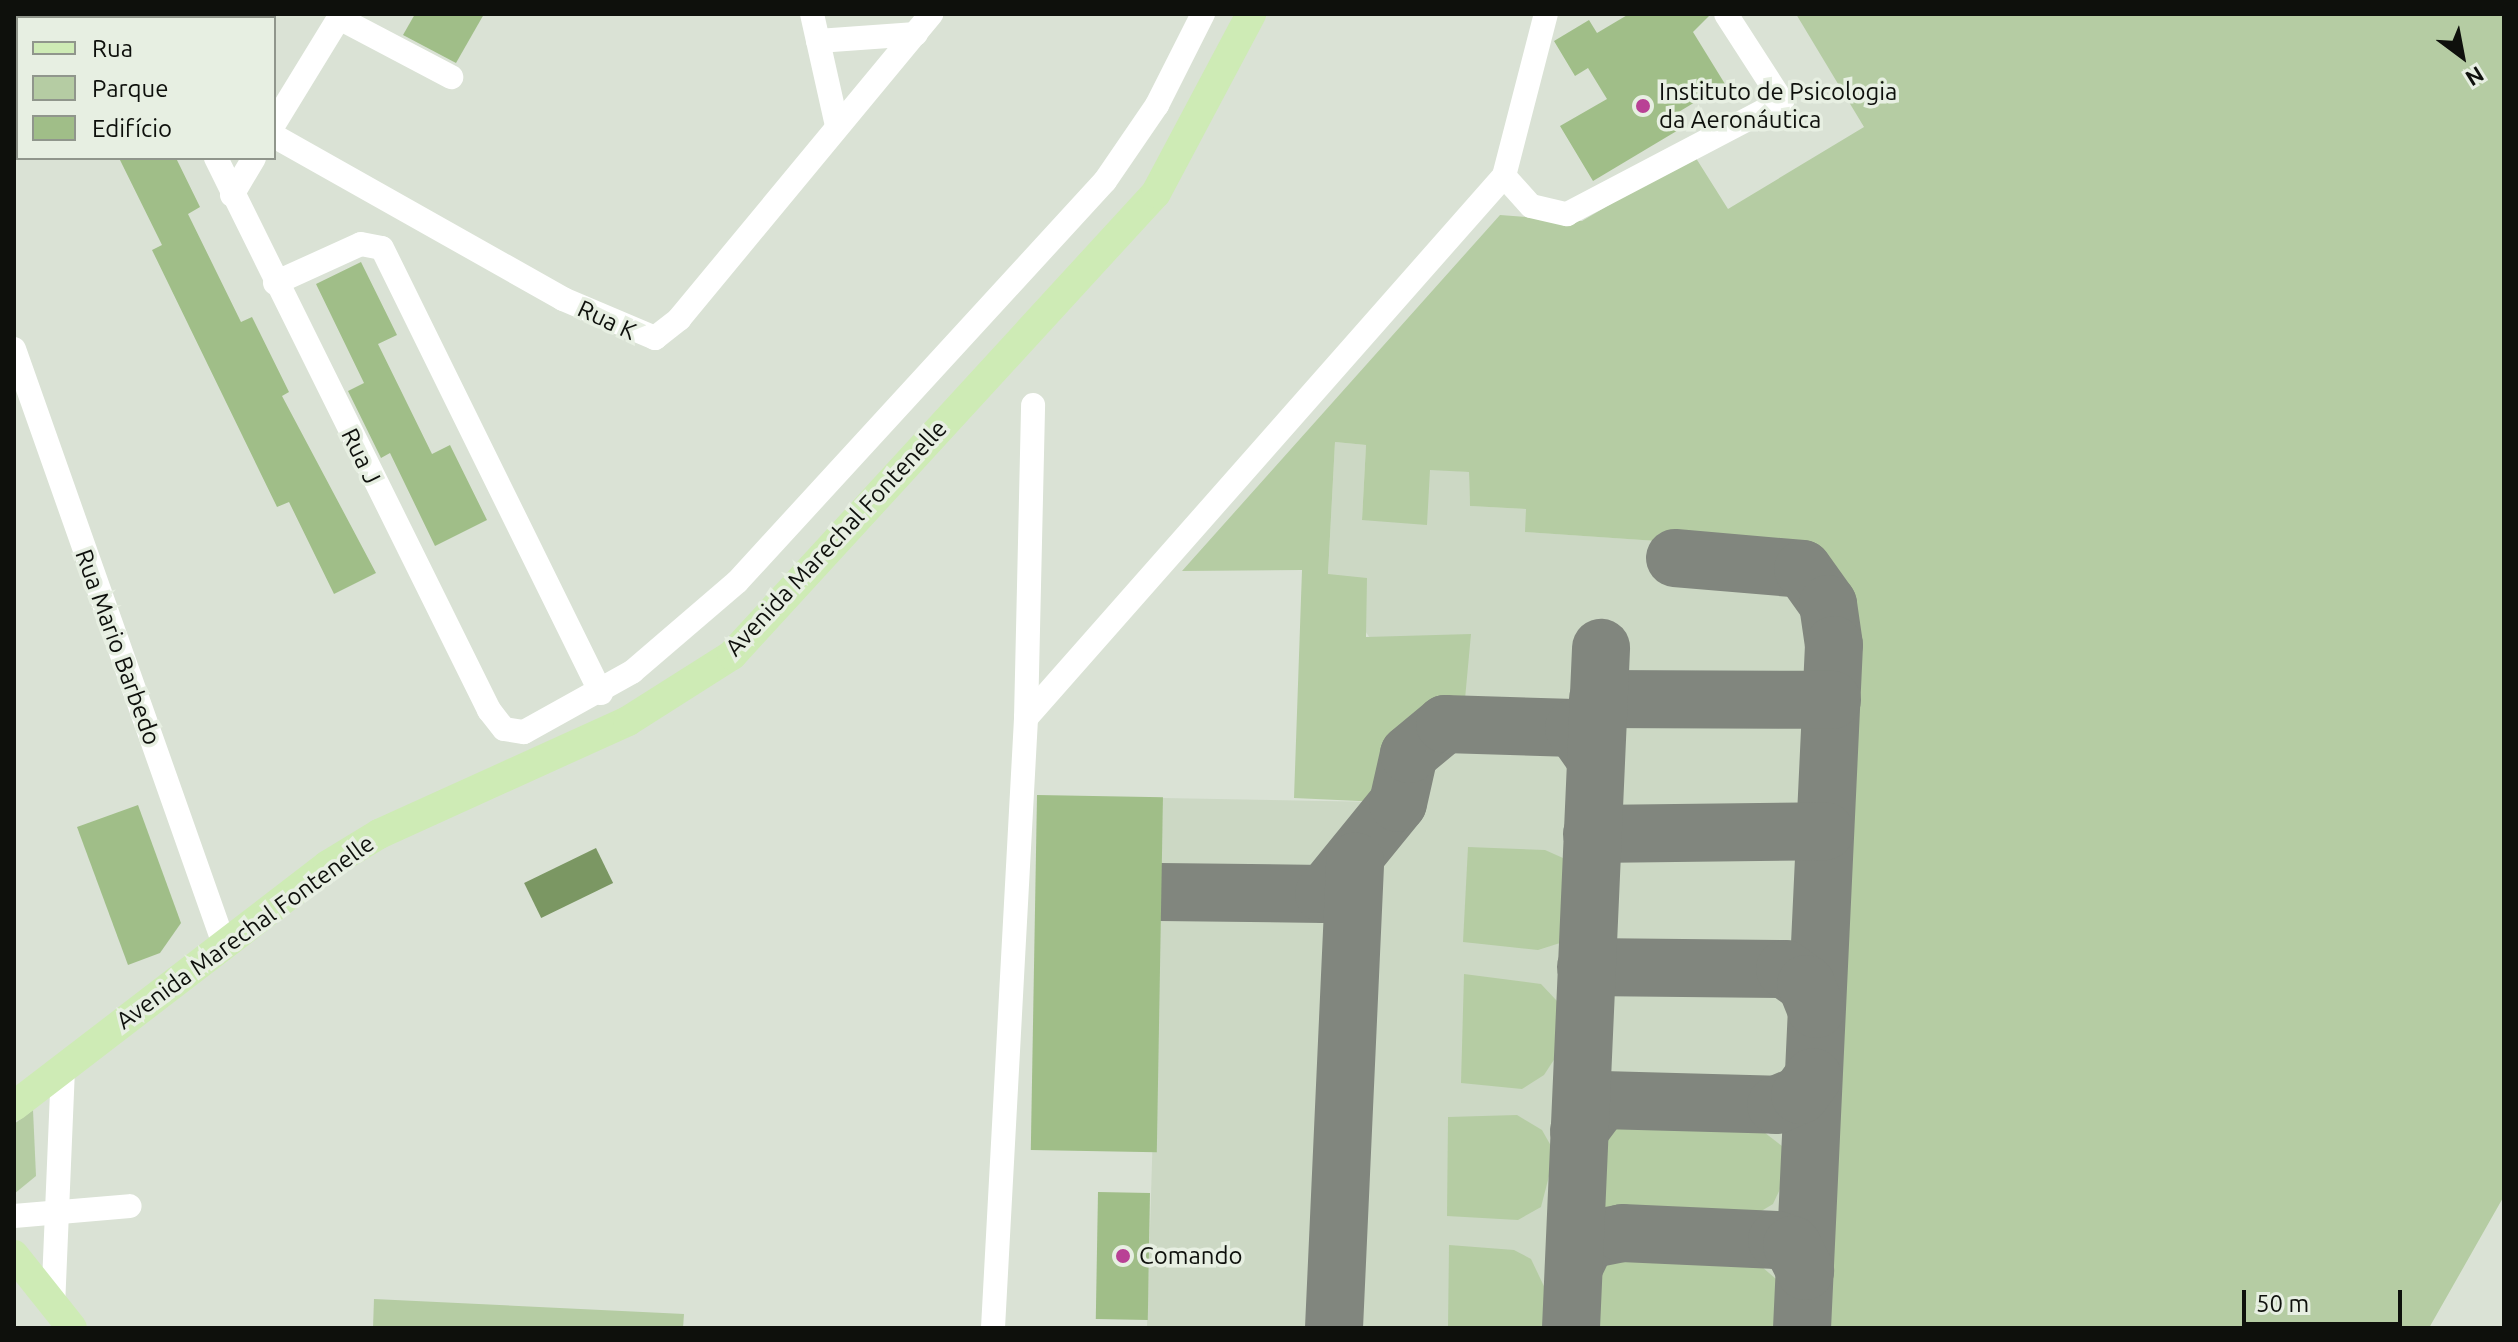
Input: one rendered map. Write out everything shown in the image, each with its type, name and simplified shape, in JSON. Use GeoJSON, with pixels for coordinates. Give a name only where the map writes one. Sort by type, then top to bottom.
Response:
{"type":"FeatureCollection","features":[{"type":"Feature","properties":{"kind":"main road","name":"Avenida Marechal Fontenelle"},"geometry":{"type":"LineString","coordinates":[[16,1103],[224,944],[379,834],[628,721],[732,655],[1156,193],[1251,14]]}},
{"type":"Feature","properties":{"kind":"main road"},"geometry":{"type":"LineString","coordinates":[[14,1255],[63,1318]]}},
{"type":"Feature","properties":{"kind":"street"},"geometry":{"type":"LineString","coordinates":[[812,14],[837,126]]}},
{"type":"Feature","properties":{"kind":"street","name":"Rua K"},"geometry":{"type":"LineString","coordinates":[[276,137],[563,299],[655,338],[679,319],[931,14]]}},
{"type":"Feature","properties":{"kind":"street"},"geometry":{"type":"LineString","coordinates":[[275,283],[361,244],[382,248],[601,693],[666,648],[737,582],[1077,213],[1135,140],[1203,14]]}},
{"type":"Feature","properties":{"kind":"street"},"geometry":{"type":"LineString","coordinates":[[1026,718],[1504,176],[1546,14]]}},
{"type":"Feature","properties":{"kind":"street"},"geometry":{"type":"LineString","coordinates":[[1504,176],[1531,206],[1567,214],[1782,101],[1726,14]]}},
{"type":"Feature","properties":{"kind":"street"},"geometry":{"type":"LineString","coordinates":[[276,121],[339,15],[451,77]]}},
{"type":"Feature","properties":{"kind":"street"},"geometry":{"type":"LineString","coordinates":[[818,41],[916,34]]}},
{"type":"Feature","properties":{"kind":"street","name":"Rua J"},"geometry":{"type":"LineString","coordinates":[[217,160],[275,283],[489,710],[504,729],[524,732],[601,693]]}},
{"type":"Feature","properties":{"kind":"street"},"geometry":{"type":"LineString","coordinates":[[232,195],[253,160]]}},
{"type":"Feature","properties":{"kind":"street","name":"Rua Mario Barbedo"},"geometry":{"type":"LineString","coordinates":[[14,349],[224,944]]}},
{"type":"Feature","properties":{"kind":"street"},"geometry":{"type":"LineString","coordinates":[[993,1328],[1026,718],[1033,405]]}},
{"type":"Feature","properties":{"kind":"street"},"geometry":{"type":"LineString","coordinates":[[63,1066],[51,1214],[63,1318]]}},
{"type":"Feature","properties":{"kind":"street"},"geometry":{"type":"LineString","coordinates":[[14,1216],[130,1206]]}},
{"type":"Feature","properties":{"kind":"shaded area"},"geometry":{"type":"Polygon","coordinates":[[[1335,442],[1366,445],[1362,520],[1430,469],[1469,472],[1470,506],[1526,509],[1526,532],[1774,549],[1815,561],[1836,584],[1849,623],[1819,1328],[1147,1328],[1163,798],[1380,802],[1381,765],[1396,735],[1421,715],[1328,575],[1335,442]]]}},
{"type":"Feature","properties":{"kind":"shaded area"},"geometry":{"type":"Polygon","coordinates":[[[596,848],[613,883],[541,918],[524,883],[596,848]]]}},
{"type":"Feature","properties":{"kind":"green space"},"geometry":{"type":"Polygon","coordinates":[[[1796,14],[2504,14],[2504,1196],[2429,1328],[1819,1328],[1849,623],[1836,584],[1815,561],[1774,549],[1525,532],[1526,509],[1470,506],[1469,472],[1430,470],[1427,525],[1362,520],[1366,445],[1335,442],[1328,574],[1367,578],[1366,637],[1471,634],[1465,699],[1421,715],[1396,735],[1381,765],[1381,802],[1294,798],[1302,570],[1182,571],[1500,215],[1582,221],[1694,155],[1728,209],[1864,127],[1796,14]]]}},
{"type":"Feature","properties":{"kind":"green space"},"geometry":{"type":"Polygon","coordinates":[[[1468,847],[1545,850],[1563,858],[1571,873],[1560,943],[1538,950],[1463,942],[1468,847]]]}},
{"type":"Feature","properties":{"kind":"green space"},"geometry":{"type":"Polygon","coordinates":[[[1464,974],[1541,984],[1557,1001],[1559,1052],[1544,1075],[1522,1089],[1461,1083],[1464,974]]]}},
{"type":"Feature","properties":{"kind":"green space"},"geometry":{"type":"Polygon","coordinates":[[[33,1110],[36,1176],[14,1194],[14,1124],[33,1110]]]}},
{"type":"Feature","properties":{"kind":"green space"},"geometry":{"type":"Polygon","coordinates":[[[1517,1115],[1542,1130],[1555,1153],[1541,1207],[1518,1220],[1447,1216],[1448,1117],[1517,1115]]]}},
{"type":"Feature","properties":{"kind":"green space"},"geometry":{"type":"Polygon","coordinates":[[[1618,1121],[1751,1122],[1782,1146],[1786,1176],[1773,1204],[1748,1219],[1617,1218],[1591,1199],[1582,1171],[1593,1140],[1618,1121]]]}},
{"type":"Feature","properties":{"kind":"green space"},"geometry":{"type":"Polygon","coordinates":[[[1449,1245],[1514,1250],[1531,1259],[1551,1301],[1543,1328],[1448,1328],[1449,1245]]]}},
{"type":"Feature","properties":{"kind":"green space"},"geometry":{"type":"Polygon","coordinates":[[[1616,1252],[1754,1260],[1776,1279],[1781,1308],[1773,1328],[1582,1328],[1578,1302],[1590,1275],[1616,1252]]]}},
{"type":"Feature","properties":{"kind":"green space"},"geometry":{"type":"Polygon","coordinates":[[[374,1299],[684,1314],[683,1328],[373,1328],[374,1299]]]}},
{"type":"Feature","properties":{"kind":"building"},"geometry":{"type":"Polygon","coordinates":[[[415,14],[484,14],[456,63],[403,35],[415,14]]]}},
{"type":"Feature","properties":{"kind":"building","name":"Instituto de Psicologia da Aeronáutica"},"geometry":{"type":"Polygon","coordinates":[[[1629,14],[1711,14],[1693,32],[1725,84],[1672,116],[1680,129],[1593,181],[1560,126],[1607,99],[1588,68],[1575,76],[1554,41],[1589,20],[1597,33],[1629,14]]]}},
{"type":"Feature","properties":{"kind":"building"},"geometry":{"type":"Polygon","coordinates":[[[120,160],[177,160],[200,207],[188,214],[241,322],[252,317],[289,392],[282,396],[376,573],[334,594],[289,502],[277,507],[152,250],[162,245],[120,160]]]}},
{"type":"Feature","properties":{"kind":"building"},"geometry":{"type":"Polygon","coordinates":[[[361,262],[397,335],[378,344],[432,454],[450,445],[487,520],[435,546],[390,453],[381,458],[348,391],[364,383],[316,284],[361,262]]]}},
{"type":"Feature","properties":{"kind":"building"},"geometry":{"type":"Polygon","coordinates":[[[1037,795],[1163,797],[1157,1152],[1031,1150],[1037,795]]]}},
{"type":"Feature","properties":{"kind":"building"},"geometry":{"type":"Polygon","coordinates":[[[138,805],[181,923],[160,953],[128,965],[77,827],[138,805]]]}},
{"type":"Feature","properties":{"kind":"building","name":"Comando"},"geometry":{"type":"Polygon","coordinates":[[[1098,1192],[1150,1193],[1148,1320],[1096,1319],[1098,1192]]]}},
{"type":"Feature","properties":{"kind":"taxiway"},"geometry":{"type":"LineString","coordinates":[[1675,558],[1803,569],[1828,604],[1834,645],[1802,1328]]}},
{"type":"Feature","properties":{"kind":"taxiway"},"geometry":{"type":"LineString","coordinates":[[1571,1328],[1601,648]]}},
{"type":"Feature","properties":{"kind":"taxiway"},"geometry":{"type":"LineString","coordinates":[[1598,699],[1832,700]]}},
{"type":"Feature","properties":{"kind":"taxiway"},"geometry":{"type":"LineString","coordinates":[[1160,892],[1324,894],[1398,803],[1409,754],[1445,724],[1574,728],[1595,758]]}},
{"type":"Feature","properties":{"kind":"taxiway"},"geometry":{"type":"LineString","coordinates":[[1592,834],[1825,831]]}},
{"type":"Feature","properties":{"kind":"taxiway"},"geometry":{"type":"LineString","coordinates":[[1334,1328],[1355,861]]}},
{"type":"Feature","properties":{"kind":"taxiway"},"geometry":{"type":"LineString","coordinates":[[1586,967],[1785,969],[1806,984],[1816,1009]]}},
{"type":"Feature","properties":{"kind":"taxiway"},"geometry":{"type":"LineString","coordinates":[[1579,1131],[1602,1100],[1776,1105],[1800,1095],[1813,1077]]}},
{"type":"Feature","properties":{"kind":"taxiway"},"geometry":{"type":"LineString","coordinates":[[1574,1267],[1587,1240],[1622,1233],[1777,1240],[1792,1245],[1805,1271]]}},
{"type":"Feature","properties":{"kind":"place","name":"Instituto de Psicologia da Aeronáutica"},"geometry":{"type":"Point","coordinates":[1643,106]}},
{"type":"Feature","properties":{"kind":"place","name":"Comando"},"geometry":{"type":"Point","coordinates":[1123,1256]}}]}
